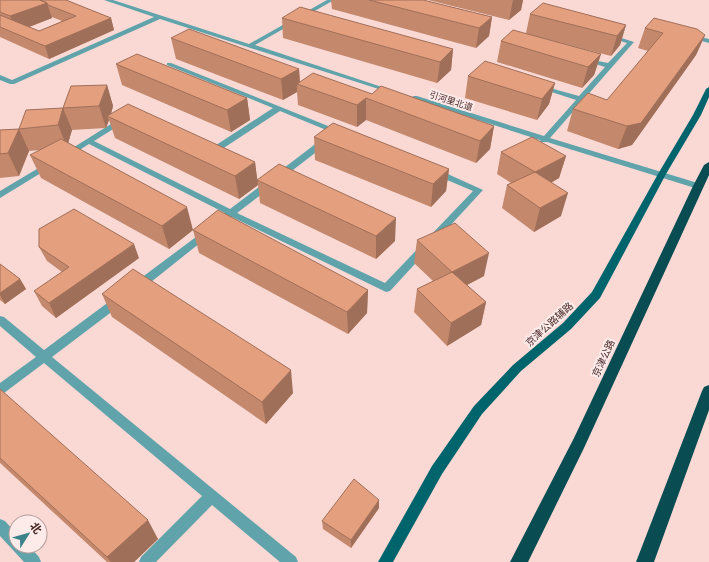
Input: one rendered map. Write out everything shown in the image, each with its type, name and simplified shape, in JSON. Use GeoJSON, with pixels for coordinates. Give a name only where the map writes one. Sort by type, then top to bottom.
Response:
{"type":"FeatureCollection","features":[{"type":"Feature","properties":{"kind":"highway","name":"京津公路"},"geometry":{"type":"LineString","coordinates":[[519,562],[579,443],[698,186],[709,166]]}},
{"type":"Feature","properties":{"kind":"highway"},"geometry":{"type":"LineString","coordinates":[[645,562],[709,390]]}},
{"type":"Feature","properties":{"kind":"main road","name":"京津公路辅路"},"geometry":{"type":"LineString","coordinates":[[385,562],[437,470],[478,410],[517,368],[567,326],[596,295],[662,174],[697,115],[709,89]]}},
{"type":"Feature","properties":{"kind":"street"},"geometry":{"type":"LineString","coordinates":[[108,0],[401,94]]}},
{"type":"Feature","properties":{"kind":"street"},"geometry":{"type":"LineString","coordinates":[[249,46],[331,0]]}},
{"type":"Feature","properties":{"kind":"street"},"geometry":{"type":"LineString","coordinates":[[0,77],[12,83],[159,17]]}},
{"type":"Feature","properties":{"kind":"street"},"geometry":{"type":"LineString","coordinates":[[300,18],[307,20]]}},
{"type":"Feature","properties":{"kind":"street"},"geometry":{"type":"LineString","coordinates":[[544,140],[631,42],[600,33]]}},
{"type":"Feature","properties":{"kind":"street"},"geometry":{"type":"LineString","coordinates":[[681,34],[709,41]]}},
{"type":"Feature","properties":{"kind":"street"},"geometry":{"type":"LineString","coordinates":[[581,58],[610,66]]}},
{"type":"Feature","properties":{"kind":"street"},"geometry":{"type":"LineString","coordinates":[[0,390],[128,294],[215,226],[267,181],[342,133],[168,64]]}},
{"type":"Feature","properties":{"kind":"street"},"geometry":{"type":"LineString","coordinates":[[534,85],[580,99]]}},
{"type":"Feature","properties":{"kind":"street","name":"引河里北道"},"geometry":{"type":"LineString","coordinates":[[408,97],[544,140],[698,186]]}},
{"type":"Feature","properties":{"kind":"street"},"geometry":{"type":"LineString","coordinates":[[208,155],[279,108]]}},
{"type":"Feature","properties":{"kind":"street"},"geometry":{"type":"LineString","coordinates":[[0,195],[127,118]]}},
{"type":"Feature","properties":{"kind":"street"},"geometry":{"type":"LineString","coordinates":[[88,141],[230,213],[386,288],[479,190],[430,169]]}},
{"type":"Feature","properties":{"kind":"street"},"geometry":{"type":"LineString","coordinates":[[0,320],[291,562]]}},
{"type":"Feature","properties":{"kind":"street"},"geometry":{"type":"LineString","coordinates":[[146,562],[212,496]]}},
{"type":"Feature","properties":{"kind":"street"},"geometry":{"type":"LineString","coordinates":[[0,526],[8,534]]}},
{"type":"Feature","properties":{"kind":"street"},"geometry":{"type":"LineString","coordinates":[[26,554],[34,562]]}},
{"type":"Feature","properties":{"kind":"building"},"geometry":{"type":"Polygon","coordinates":[[[0,0],[40,0],[47,3],[10,16],[0,12],[0,0]]]}},
{"type":"Feature","properties":{"kind":"building"},"geometry":{"type":"Polygon","coordinates":[[[40,0],[66,0],[111,18],[45,46],[0,27],[0,15],[39,31],[76,16],[48,5],[40,0]]]}},
{"type":"Feature","properties":{"kind":"building"},"geometry":{"type":"Polygon","coordinates":[[[369,0],[423,0],[492,17],[479,28],[369,0]]]}},
{"type":"Feature","properties":{"kind":"building"},"geometry":{"type":"Polygon","coordinates":[[[543,3],[626,25],[617,36],[530,14],[543,3]]]}},
{"type":"Feature","properties":{"kind":"building"},"geometry":{"type":"Polygon","coordinates":[[[300,7],[453,49],[440,62],[282,18],[300,7]]]}},
{"type":"Feature","properties":{"kind":"building"},"geometry":{"type":"Polygon","coordinates":[[[654,18],[697,29],[705,35],[641,123],[627,126],[573,109],[588,93],[607,100],[663,33],[645,28],[654,18]]]}},
{"type":"Feature","properties":{"kind":"building"},"geometry":{"type":"Polygon","coordinates":[[[189,29],[299,69],[281,79],[171,38],[189,29]]]}},
{"type":"Feature","properties":{"kind":"building"},"geometry":{"type":"Polygon","coordinates":[[[513,30],[601,54],[588,67],[501,41],[513,30]]]}},
{"type":"Feature","properties":{"kind":"building"},"geometry":{"type":"Polygon","coordinates":[[[137,54],[247,98],[227,110],[116,64],[137,54]]]}},
{"type":"Feature","properties":{"kind":"building"},"geometry":{"type":"Polygon","coordinates":[[[485,61],[555,83],[542,99],[468,76],[485,61]]]}},
{"type":"Feature","properties":{"kind":"building"},"geometry":{"type":"Polygon","coordinates":[[[313,73],[372,94],[381,86],[494,126],[480,141],[366,98],[357,105],[297,84],[313,73]]]}},
{"type":"Feature","properties":{"kind":"building"},"geometry":{"type":"Polygon","coordinates":[[[107,85],[99,106],[63,108],[71,86],[107,85]]]}},
{"type":"Feature","properties":{"kind":"building"},"geometry":{"type":"Polygon","coordinates":[[[128,104],[255,162],[235,176],[107,116],[128,104]]]}},
{"type":"Feature","properties":{"kind":"building"},"geometry":{"type":"Polygon","coordinates":[[[63,108],[58,125],[19,129],[26,110],[63,108]]]}},
{"type":"Feature","properties":{"kind":"building"},"geometry":{"type":"Polygon","coordinates":[[[333,123],[449,169],[433,184],[314,137],[333,123]]]}},
{"type":"Feature","properties":{"kind":"building"},"geometry":{"type":"Polygon","coordinates":[[[19,129],[8,153],[0,154],[0,130],[19,129]]]}},
{"type":"Feature","properties":{"kind":"building"},"geometry":{"type":"Polygon","coordinates":[[[532,137],[566,156],[535,172],[501,152],[532,137]]]}},
{"type":"Feature","properties":{"kind":"building"},"geometry":{"type":"Polygon","coordinates":[[[61,139],[187,207],[162,226],[30,155],[61,139]]]}},
{"type":"Feature","properties":{"kind":"building"},"geometry":{"type":"Polygon","coordinates":[[[279,164],[396,218],[376,236],[257,180],[279,164]]]}},
{"type":"Feature","properties":{"kind":"building"},"geometry":{"type":"Polygon","coordinates":[[[535,172],[568,193],[540,208],[507,185],[535,172]]]}},
{"type":"Feature","properties":{"kind":"building"},"geometry":{"type":"Polygon","coordinates":[[[74,209],[134,244],[49,303],[34,291],[69,267],[39,247],[39,229],[74,209]]]}},
{"type":"Feature","properties":{"kind":"building"},"geometry":{"type":"Polygon","coordinates":[[[218,210],[368,290],[347,312],[193,230],[218,210]]]}},
{"type":"Feature","properties":{"kind":"building"},"geometry":{"type":"Polygon","coordinates":[[[455,223],[489,253],[452,272],[417,240],[455,223]]]}},
{"type":"Feature","properties":{"kind":"building"},"geometry":{"type":"Polygon","coordinates":[[[0,264],[20,279],[0,293],[0,264]]]}},
{"type":"Feature","properties":{"kind":"building"},"geometry":{"type":"Polygon","coordinates":[[[133,269],[291,370],[262,402],[102,294],[133,269]]]}},
{"type":"Feature","properties":{"kind":"building"},"geometry":{"type":"Polygon","coordinates":[[[452,272],[486,302],[451,323],[417,289],[452,272]]]}},
{"type":"Feature","properties":{"kind":"building"},"geometry":{"type":"Polygon","coordinates":[[[0,389],[148,520],[107,557],[0,458],[0,389]]]}},
{"type":"Feature","properties":{"kind":"building"},"geometry":{"type":"Polygon","coordinates":[[[354,479],[379,500],[351,540],[322,521],[354,479]]]}}]}
